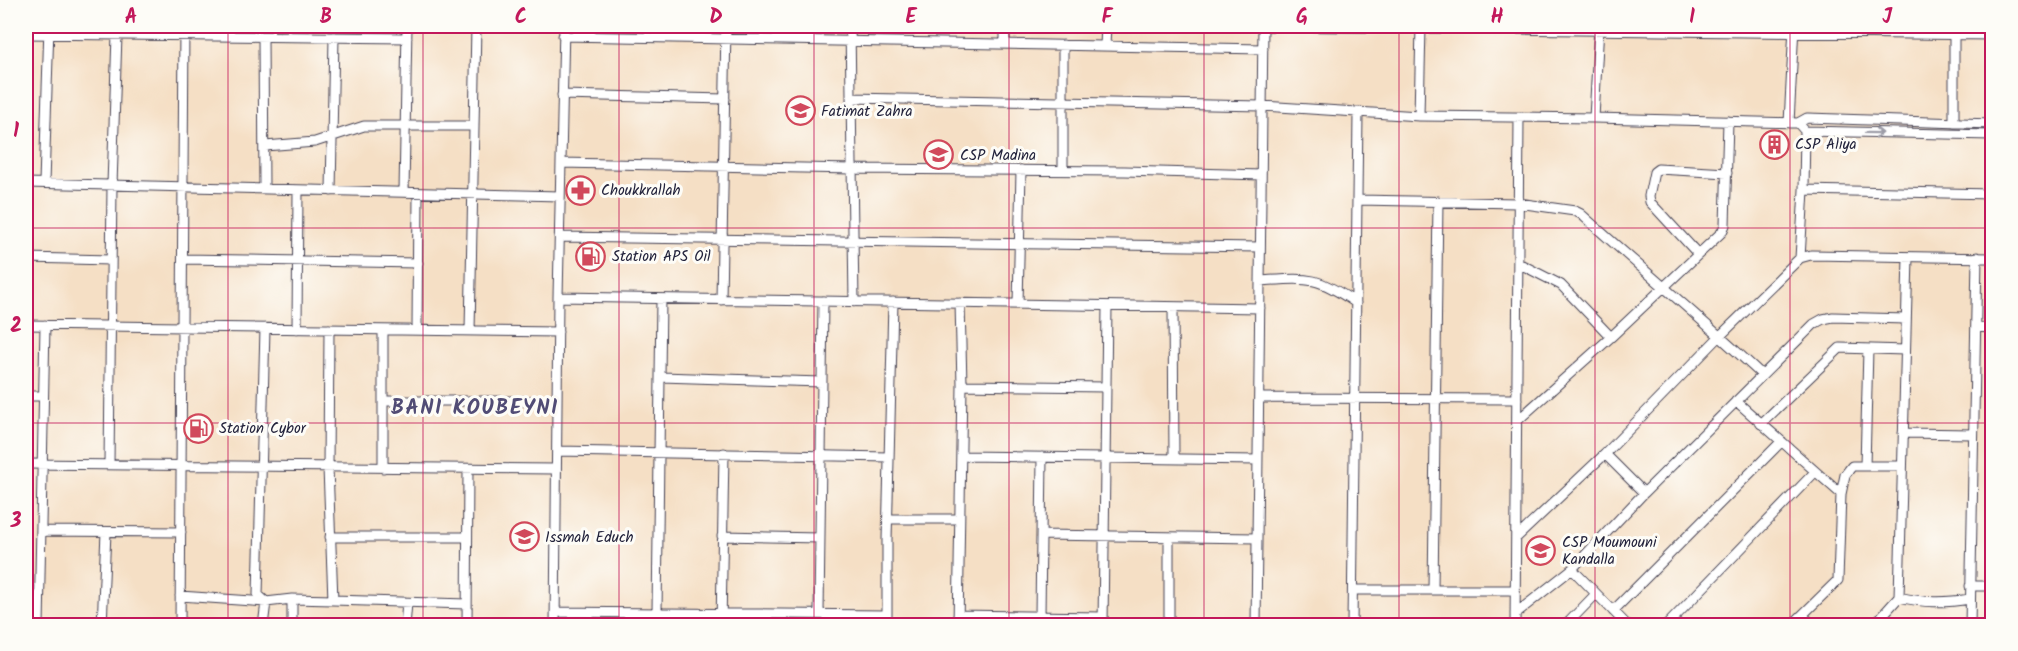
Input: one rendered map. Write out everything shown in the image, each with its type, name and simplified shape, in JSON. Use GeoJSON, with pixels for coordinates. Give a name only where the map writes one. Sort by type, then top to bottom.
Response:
{"type":"FeatureCollection","features":[{"type":"Feature","properties":{"kind":"street"},"geometry":{"type":"LineString","coordinates":[[289,26],[289,37]]}},
{"type":"Feature","properties":{"kind":"street"},"geometry":{"type":"LineString","coordinates":[[404,192],[407,26]]}},
{"type":"Feature","properties":{"kind":"street"},"geometry":{"type":"LineString","coordinates":[[470,331],[476,26]]}},
{"type":"Feature","properties":{"kind":"street"},"geometry":{"type":"LineString","coordinates":[[555,626],[558,297],[564,26]]}},
{"type":"Feature","properties":{"kind":"street"},"geometry":{"type":"LineString","coordinates":[[721,300],[726,26]]}},
{"type":"Feature","properties":{"kind":"street"},"geometry":{"type":"LineString","coordinates":[[850,26],[854,302]]}},
{"type":"Feature","properties":{"kind":"street"},"geometry":{"type":"LineString","coordinates":[[1005,26],[1005,44]]}},
{"type":"Feature","properties":{"kind":"street"},"geometry":{"type":"LineString","coordinates":[[1105,46],[1106,26]]}},
{"type":"Feature","properties":{"kind":"street"},"geometry":{"type":"LineString","coordinates":[[1256,626],[1263,26],[1954,30],[1992,35]]}},
{"type":"Feature","properties":{"kind":"street"},"geometry":{"type":"LineString","coordinates":[[1419,116],[1421,27]]}},
{"type":"Feature","properties":{"kind":"street"},"geometry":{"type":"LineString","coordinates":[[1594,118],[1599,28]]}},
{"type":"Feature","properties":{"kind":"street"},"geometry":{"type":"LineString","coordinates":[[1793,123],[1794,29]]}},
{"type":"Feature","properties":{"kind":"street"},"geometry":{"type":"LineString","coordinates":[[26,34],[49,30],[117,35],[184,31],[263,37],[407,38]]}},
{"type":"Feature","properties":{"kind":"street"},"geometry":{"type":"LineString","coordinates":[[44,183],[49,30]]}},
{"type":"Feature","properties":{"kind":"street"},"geometry":{"type":"LineString","coordinates":[[1954,30],[1954,123]]}},
{"type":"Feature","properties":{"kind":"street"},"geometry":{"type":"LineString","coordinates":[[180,626],[184,31]]}},
{"type":"Feature","properties":{"kind":"street"},"geometry":{"type":"LineString","coordinates":[[109,465],[112,185],[117,35]]}},
{"type":"Feature","properties":{"kind":"street"},"geometry":{"type":"LineString","coordinates":[[563,36],[1263,49]]}},
{"type":"Feature","properties":{"kind":"street"},"geometry":{"type":"LineString","coordinates":[[263,37],[264,189]]}},
{"type":"Feature","properties":{"kind":"street"},"geometry":{"type":"LineString","coordinates":[[331,190],[330,137],[334,38]]}},
{"type":"Feature","properties":{"kind":"street"},"geometry":{"type":"LineString","coordinates":[[1063,45],[1063,170]]}},
{"type":"Feature","properties":{"kind":"street"},"geometry":{"type":"LineString","coordinates":[[562,95],[725,99]]}},
{"type":"Feature","properties":{"kind":"street"},"geometry":{"type":"LineString","coordinates":[[851,98],[1262,106],[1419,116],[1793,123],[1807,118],[1992,124]]}},
{"type":"Feature","properties":{"kind":"street"},"geometry":{"type":"LineString","coordinates":[[1352,626],[1358,113]]}},
{"type":"Feature","properties":{"kind":"street"},"geometry":{"type":"LineString","coordinates":[[1515,626],[1519,118]]}},
{"type":"Feature","properties":{"kind":"street"},"geometry":{"type":"LineString","coordinates":[[1516,421],[1611,337],[1724,229],[1728,121]]}},
{"type":"Feature","properties":{"kind":"street"},"geometry":{"type":"LineString","coordinates":[[1793,123],[1805,131],[1992,135]]}},
{"type":"Feature","properties":{"kind":"street"},"geometry":{"type":"LineString","coordinates":[[265,146],[315,141],[364,126],[473,126]]}},
{"type":"Feature","properties":{"kind":"street"},"geometry":{"type":"LineString","coordinates":[[1800,258],[1805,131]]}},
{"type":"Feature","properties":{"kind":"street"},"geometry":{"type":"LineString","coordinates":[[561,163],[1261,175]]}},
{"type":"Feature","properties":{"kind":"street"},"geometry":{"type":"LineString","coordinates":[[1698,254],[1650,202],[1654,172],[1658,169],[1727,173]]}},
{"type":"Feature","properties":{"kind":"street"},"geometry":{"type":"LineString","coordinates":[[1018,304],[1021,170]]}},
{"type":"Feature","properties":{"kind":"street"},"geometry":{"type":"LineString","coordinates":[[26,183],[560,196]]}},
{"type":"Feature","properties":{"kind":"street"},"geometry":{"type":"LineString","coordinates":[[297,329],[298,190]]}},
{"type":"Feature","properties":{"kind":"street"},"geometry":{"type":"LineString","coordinates":[[1804,190],[1992,194]]}},
{"type":"Feature","properties":{"kind":"street"},"geometry":{"type":"LineString","coordinates":[[417,330],[418,193]]}},
{"type":"Feature","properties":{"kind":"street"},"geometry":{"type":"LineString","coordinates":[[1358,200],[1518,203],[1570,210],[1581,214],[1762,375]]}},
{"type":"Feature","properties":{"kind":"street"},"geometry":{"type":"LineString","coordinates":[[1433,590],[1438,201]]}},
{"type":"Feature","properties":{"kind":"street"},"geometry":{"type":"LineString","coordinates":[[559,237],[1260,247]]}},
{"type":"Feature","properties":{"kind":"street"},"geometry":{"type":"LineString","coordinates":[[1516,538],[1605,454],[1800,258],[1811,255],[1992,258]]}},
{"type":"Feature","properties":{"kind":"street"},"geometry":{"type":"LineString","coordinates":[[1873,626],[1899,597],[1908,257]]}},
{"type":"Feature","properties":{"kind":"street"},"geometry":{"type":"LineString","coordinates":[[1970,626],[1977,257]]}},
{"type":"Feature","properties":{"kind":"street"},"geometry":{"type":"LineString","coordinates":[[26,258],[111,260]]}},
{"type":"Feature","properties":{"kind":"street"},"geometry":{"type":"LineString","coordinates":[[183,259],[418,263]]}},
{"type":"Feature","properties":{"kind":"street"},"geometry":{"type":"LineString","coordinates":[[1518,263],[1561,285],[1611,337]]}},
{"type":"Feature","properties":{"kind":"street"},"geometry":{"type":"LineString","coordinates":[[1260,281],[1304,278],[1315,280],[1327,284],[1356,303]]}},
{"type":"Feature","properties":{"kind":"street"},"geometry":{"type":"LineString","coordinates":[[558,297],[1260,308]]}},
{"type":"Feature","properties":{"kind":"street"},"geometry":{"type":"LineString","coordinates":[[657,612],[661,299]]}},
{"type":"Feature","properties":{"kind":"street"},"geometry":{"type":"LineString","coordinates":[[819,613],[823,301]]}},
{"type":"Feature","properties":{"kind":"street"},"geometry":{"type":"LineString","coordinates":[[887,626],[893,302]]}},
{"type":"Feature","properties":{"kind":"street"},"geometry":{"type":"LineString","coordinates":[[958,626],[962,385],[960,303]]}},
{"type":"Feature","properties":{"kind":"street"},"geometry":{"type":"LineString","coordinates":[[958,615],[1040,616],[1102,621],[1107,306]]}},
{"type":"Feature","properties":{"kind":"street"},"geometry":{"type":"LineString","coordinates":[[1173,307],[1174,459]]}},
{"type":"Feature","properties":{"kind":"street"},"geometry":{"type":"LineString","coordinates":[[1515,614],[1572,569],[1814,324],[1833,317],[1906,319]]}},
{"type":"Feature","properties":{"kind":"street"},"geometry":{"type":"LineString","coordinates":[[26,325],[558,332]]}},
{"type":"Feature","properties":{"kind":"street"},"geometry":{"type":"LineString","coordinates":[[39,626],[45,325]]}},
{"type":"Feature","properties":{"kind":"street"},"geometry":{"type":"LineString","coordinates":[[1976,327],[1992,328]]}},
{"type":"Feature","properties":{"kind":"street"},"geometry":{"type":"LineString","coordinates":[[265,328],[258,595],[266,602]]}},
{"type":"Feature","properties":{"kind":"street"},"geometry":{"type":"LineString","coordinates":[[329,329],[328,468],[333,600]]}},
{"type":"Feature","properties":{"kind":"street"},"geometry":{"type":"LineString","coordinates":[[382,330],[383,468]]}},
{"type":"Feature","properties":{"kind":"street"},"geometry":{"type":"LineString","coordinates":[[1761,424],[1840,348],[1905,350]]}},
{"type":"Feature","properties":{"kind":"street"},"geometry":{"type":"LineString","coordinates":[[1864,466],[1868,349]]}},
{"type":"Feature","properties":{"kind":"street"},"geometry":{"type":"LineString","coordinates":[[661,376],[822,382]]}},
{"type":"Feature","properties":{"kind":"street"},"geometry":{"type":"LineString","coordinates":[[962,385],[1106,387]]}},
{"type":"Feature","properties":{"kind":"street"},"geometry":{"type":"LineString","coordinates":[[26,396],[42,396]]}},
{"type":"Feature","properties":{"kind":"street"},"geometry":{"type":"LineString","coordinates":[[1259,398],[1517,399]]}},
{"type":"Feature","properties":{"kind":"street"},"geometry":{"type":"LineString","coordinates":[[383,401],[557,401]]}},
{"type":"Feature","properties":{"kind":"street"},"geometry":{"type":"LineString","coordinates":[[1736,401],[1841,494]]}},
{"type":"Feature","properties":{"kind":"street"},"geometry":{"type":"LineString","coordinates":[[1903,433],[1973,434]]}},
{"type":"Feature","properties":{"kind":"street"},"geometry":{"type":"LineString","coordinates":[[1613,611],[1781,442]]}},
{"type":"Feature","properties":{"kind":"street"},"geometry":{"type":"LineString","coordinates":[[557,451],[890,457]]}},
{"type":"Feature","properties":{"kind":"street"},"geometry":{"type":"LineString","coordinates":[[721,626],[724,453]]}},
{"type":"Feature","properties":{"kind":"street"},"geometry":{"type":"LineString","coordinates":[[1605,454],[1644,494]]}},
{"type":"Feature","properties":{"kind":"street"},"geometry":{"type":"LineString","coordinates":[[961,456],[1258,460]]}},
{"type":"Feature","properties":{"kind":"street"},"geometry":{"type":"LineString","coordinates":[[1040,616],[1042,457]]}},
{"type":"Feature","properties":{"kind":"street"},"geometry":{"type":"LineString","coordinates":[[26,464],[556,469]]}},
{"type":"Feature","properties":{"kind":"street"},"geometry":{"type":"LineString","coordinates":[[1791,626],[1838,580],[1841,494],[1845,475],[1852,466],[1902,466]]}},
{"type":"Feature","properties":{"kind":"street"},"geometry":{"type":"LineString","coordinates":[[467,626],[468,469]]}},
{"type":"Feature","properties":{"kind":"street"},"geometry":{"type":"LineString","coordinates":[[1666,626],[1815,472]]}},
{"type":"Feature","properties":{"kind":"street"},"geometry":{"type":"LineString","coordinates":[[888,519],[959,519]]}},
{"type":"Feature","properties":{"kind":"street"},"geometry":{"type":"LineString","coordinates":[[41,531],[180,532]]}},
{"type":"Feature","properties":{"kind":"street"},"geometry":{"type":"LineString","coordinates":[[102,626],[106,532]]}},
{"type":"Feature","properties":{"kind":"street"},"geometry":{"type":"LineString","coordinates":[[1041,535],[1257,538]]}},
{"type":"Feature","properties":{"kind":"street"},"geometry":{"type":"LineString","coordinates":[[722,536],[819,538]]}},
{"type":"Feature","properties":{"kind":"street"},"geometry":{"type":"LineString","coordinates":[[330,537],[467,537]]}},
{"type":"Feature","properties":{"kind":"street"},"geometry":{"type":"LineString","coordinates":[[1169,538],[1169,626]]}},
{"type":"Feature","properties":{"kind":"street"},"geometry":{"type":"LineString","coordinates":[[1572,569],[1628,626]]}},
{"type":"Feature","properties":{"kind":"street"},"geometry":{"type":"LineString","coordinates":[[1970,586],[1992,586]]}},
{"type":"Feature","properties":{"kind":"street"},"geometry":{"type":"LineString","coordinates":[[1353,590],[1515,590]]}},
{"type":"Feature","properties":{"kind":"street"},"geometry":{"type":"LineString","coordinates":[[1565,626],[1596,594]]}},
{"type":"Feature","properties":{"kind":"street"},"geometry":{"type":"LineString","coordinates":[[180,596],[266,602],[292,599],[467,604]]}},
{"type":"Feature","properties":{"kind":"street"},"geometry":{"type":"LineString","coordinates":[[1899,597],[1934,603],[1970,599]]}},
{"type":"Feature","properties":{"kind":"street"},"geometry":{"type":"LineString","coordinates":[[292,599],[292,626]]}},
{"type":"Feature","properties":{"kind":"street"},"geometry":{"type":"LineString","coordinates":[[263,626],[266,602]]}},
{"type":"Feature","properties":{"kind":"street"},"geometry":{"type":"LineString","coordinates":[[405,626],[407,603]]}},
{"type":"Feature","properties":{"kind":"street"},"geometry":{"type":"LineString","coordinates":[[555,612],[887,615]]}},
{"type":"Feature","properties":{"kind":"street"},"geometry":{"type":"LineString","coordinates":[[1802,615],[1814,626]]}},
{"type":"Feature","properties":{"kind":"place","name":"Fatimat Zahra"},"geometry":{"type":"Point","coordinates":[800,111]}},
{"type":"Feature","properties":{"kind":"place","name":"CSP Aliya"},"geometry":{"type":"Point","coordinates":[1774,144]}},
{"type":"Feature","properties":{"kind":"place","name":"CSP Madina"},"geometry":{"type":"Point","coordinates":[939,155]}},
{"type":"Feature","properties":{"kind":"place","name":"Choukkrallah"},"geometry":{"type":"Point","coordinates":[580,190]}},
{"type":"Feature","properties":{"kind":"place","name":"Station APS Oil"},"geometry":{"type":"Point","coordinates":[591,256]}},
{"type":"Feature","properties":{"kind":"place","name":"Station Cybor"},"geometry":{"type":"Point","coordinates":[198,428]}},
{"type":"Feature","properties":{"kind":"place","name":"Issmah Educh"},"geometry":{"type":"Point","coordinates":[524,537]}},
{"type":"Feature","properties":{"kind":"place","name":"CSP Moumouni Kandalla"},"geometry":{"type":"Point","coordinates":[1541,551]}},
{"type":"Feature","properties":{"kind":"district","name":"BANI KOUBEYNI"},"geometry":{"type":"Point","coordinates":[475,407]}}]}
